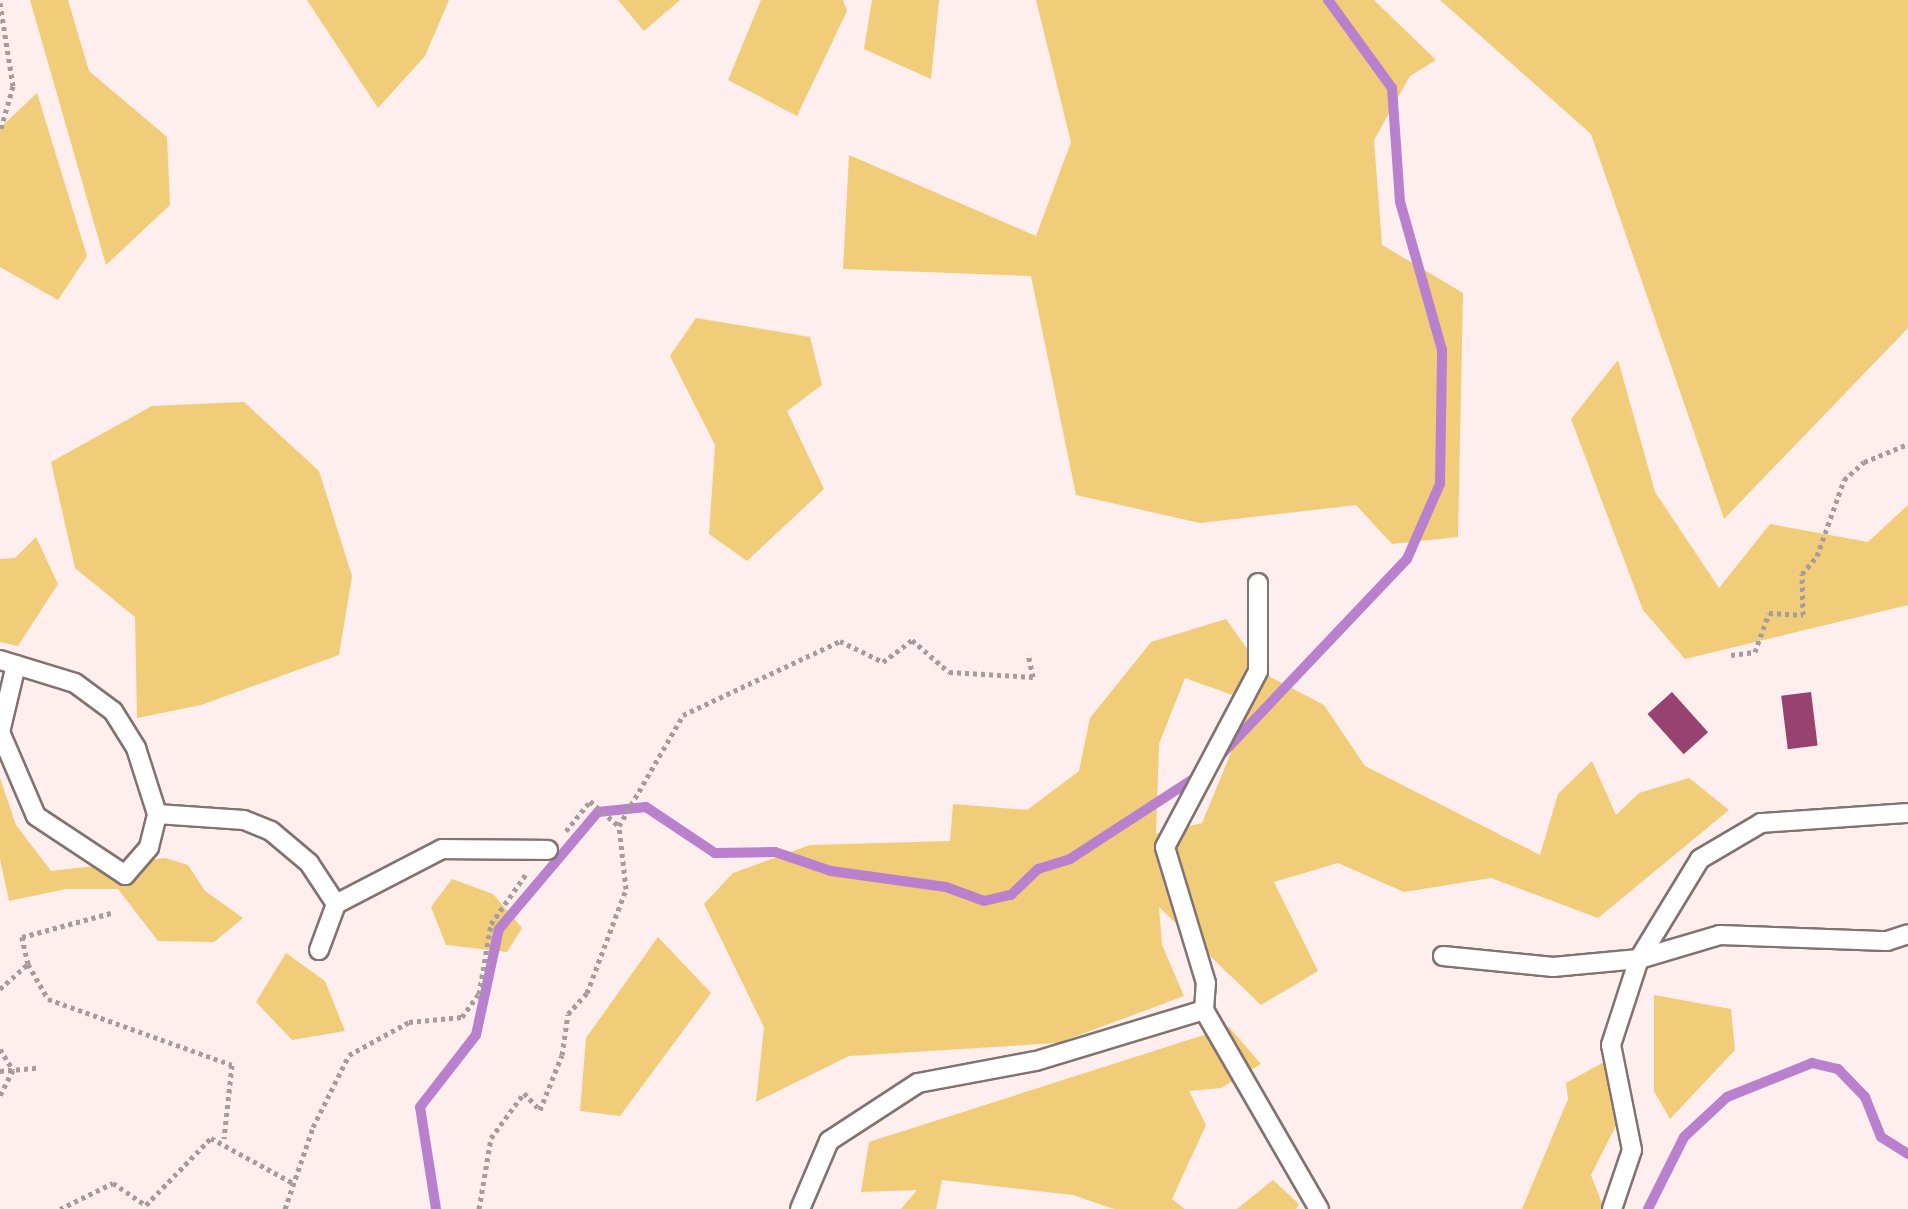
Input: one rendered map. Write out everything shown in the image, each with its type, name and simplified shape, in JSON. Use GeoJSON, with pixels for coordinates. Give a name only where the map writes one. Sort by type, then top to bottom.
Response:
{"type":"FeatureCollection","features":[{"type":"Feature","properties":{"kind":"lane"},"geometry":{"type":"LineString","coordinates":[[1258,583],[1258,671],[1165,847],[1206,983],[1204,1010],[1319,1209]]}},
{"type":"Feature","properties":{"kind":"lane"},"geometry":{"type":"LineString","coordinates":[[8,662],[75,683],[113,711],[136,748],[157,814],[149,847],[125,875],[36,816],[0,732],[8,662]]}},
{"type":"Feature","properties":{"kind":"lane"},"geometry":{"type":"LineString","coordinates":[[1612,1209],[1632,1150],[1611,1045],[1639,959],[1700,859],[1761,823],[1908,813]]}},
{"type":"Feature","properties":{"kind":"lane"},"geometry":{"type":"LineString","coordinates":[[157,814],[244,820],[271,831],[309,863],[336,904]]}},
{"type":"Feature","properties":{"kind":"lane"},"geometry":{"type":"LineString","coordinates":[[319,950],[336,904],[442,849],[548,850]]}},
{"type":"Feature","properties":{"kind":"lane"},"geometry":{"type":"LineString","coordinates":[[1443,956],[1553,967],[1639,959],[1720,935],[1887,941],[1908,934]]}},
{"type":"Feature","properties":{"kind":"lane"},"geometry":{"type":"LineString","coordinates":[[800,1209],[829,1141],[918,1083],[1036,1061],[1204,1010]]}},
{"type":"Feature","properties":{"kind":"path"},"geometry":{"type":"LineString","coordinates":[[0,3],[13,86],[0,132]]}},
{"type":"Feature","properties":{"kind":"path"},"geometry":{"type":"LineString","coordinates":[[1731,655],[1755,652],[1769,613],[1803,615],[1802,574],[1817,556],[1844,480],[1908,444]]}},
{"type":"Feature","properties":{"kind":"path"},"geometry":{"type":"LineString","coordinates":[[479,1209],[491,1138],[524,1093],[540,1110],[562,1055],[568,1014],[587,993],[626,889],[619,826],[683,715],[840,641],[883,662],[912,640],[949,672],[1033,677],[1028,654]]}},
{"type":"Feature","properties":{"kind":"path"},"geometry":{"type":"LineString","coordinates":[[285,1209],[293,1183],[349,1055],[409,1022],[462,1017],[479,994],[491,924],[548,850],[590,801],[619,826]]}},
{"type":"Feature","properties":{"kind":"path"},"geometry":{"type":"LineString","coordinates":[[111,913],[22,937],[28,964],[48,999],[232,1065],[224,1139]]}},
{"type":"Feature","properties":{"kind":"path"},"geometry":{"type":"LineString","coordinates":[[0,989],[28,964]]}},
{"type":"Feature","properties":{"kind":"path"},"geometry":{"type":"LineString","coordinates":[[0,1049],[13,1070]]}},
{"type":"Feature","properties":{"kind":"path"},"geometry":{"type":"LineString","coordinates":[[0,1071],[37,1068]]}},
{"type":"Feature","properties":{"kind":"path"},"geometry":{"type":"LineString","coordinates":[[0,1096],[13,1070]]}},
{"type":"Feature","properties":{"kind":"path"},"geometry":{"type":"LineString","coordinates":[[60,1209],[113,1183],[146,1205],[211,1138],[224,1139],[293,1183]]}},
{"type":"Feature","properties":{"kind":"shaded area"},"geometry":{"type":"Polygon","coordinates":[[[30,0],[68,0],[89,71],[167,137],[170,205],[106,265],[30,0]]]}},
{"type":"Feature","properties":{"kind":"shaded area"},"geometry":{"type":"Polygon","coordinates":[[[307,0],[449,0],[425,56],[378,108],[307,0]]]}},
{"type":"Feature","properties":{"kind":"shaded area"},"geometry":{"type":"Polygon","coordinates":[[[618,0],[680,0],[644,31],[618,0]]]}},
{"type":"Feature","properties":{"kind":"shaded area"},"geometry":{"type":"Polygon","coordinates":[[[761,0],[843,0],[847,11],[797,116],[728,80],[761,0]]]}},
{"type":"Feature","properties":{"kind":"shaded area"},"geometry":{"type":"Polygon","coordinates":[[[872,0],[939,0],[931,79],[864,49],[872,0]]]}},
{"type":"Feature","properties":{"kind":"shaded area"},"geometry":{"type":"Polygon","coordinates":[[[1036,0],[1374,0],[1436,60],[1410,76],[1374,140],[1382,245],[1463,293],[1458,537],[1392,544],[1356,505],[1200,523],[1076,495],[1031,276],[843,269],[849,155],[1036,236],[1071,142],[1036,0]]]}},
{"type":"Feature","properties":{"kind":"shaded area"},"geometry":{"type":"Polygon","coordinates":[[[1440,0],[1908,0],[1908,328],[1724,519],[1591,134],[1440,0]]]}},
{"type":"Feature","properties":{"kind":"shaded area"},"geometry":{"type":"Polygon","coordinates":[[[37,93],[87,256],[58,300],[0,267],[0,128],[37,93]]]}},
{"type":"Feature","properties":{"kind":"shaded area"},"geometry":{"type":"Polygon","coordinates":[[[696,318],[810,337],[822,385],[787,411],[824,489],[747,561],[709,534],[715,445],[670,356],[696,318]]]}},
{"type":"Feature","properties":{"kind":"shaded area"},"geometry":{"type":"Polygon","coordinates":[[[1618,360],[1655,492],[1719,588],[1770,524],[1868,542],[1908,505],[1908,605],[1685,659],[1643,610],[1571,419],[1618,360]]]}},
{"type":"Feature","properties":{"kind":"shaded area"},"geometry":{"type":"Polygon","coordinates":[[[244,402],[319,471],[352,576],[339,655],[201,705],[137,718],[135,617],[75,568],[51,462],[152,406],[244,402]]]}},
{"type":"Feature","properties":{"kind":"shaded area"},"geometry":{"type":"Polygon","coordinates":[[[36,537],[58,584],[18,646],[0,642],[0,559],[15,558],[36,537]]]}},
{"type":"Feature","properties":{"kind":"shaded area"},"geometry":{"type":"Polygon","coordinates":[[[1226,619],[1265,674],[1324,705],[1365,766],[1540,855],[1558,794],[1592,761],[1616,815],[1639,793],[1689,778],[1729,810],[1598,918],[1491,878],[1404,892],[1338,863],[1274,882],[1318,971],[1261,1005],[1159,907],[1162,945],[1184,996],[1058,1043],[849,1056],[756,1102],[764,1027],[704,904],[733,873],[810,845],[950,841],[953,804],[1027,810],[1079,771],[1090,718],[1151,642],[1226,619]],[[1185,678],[1159,744],[1156,834],[1202,823],[1252,702],[1185,678]]]}},
{"type":"Feature","properties":{"kind":"shaded area"},"geometry":{"type":"Polygon","coordinates":[[[0,778],[16,825],[51,871],[165,858],[188,865],[205,891],[243,918],[214,942],[158,941],[118,889],[66,889],[9,901],[0,859],[0,778]]]}},
{"type":"Feature","properties":{"kind":"shaded area"},"geometry":{"type":"Polygon","coordinates":[[[452,879],[493,894],[522,928],[507,952],[446,945],[431,907],[452,879]]]}},
{"type":"Feature","properties":{"kind":"shaded area"},"geometry":{"type":"Polygon","coordinates":[[[658,937],[711,993],[620,1116],[580,1111],[586,1038],[658,937]]]}},
{"type":"Feature","properties":{"kind":"shaded area"},"geometry":{"type":"Polygon","coordinates":[[[286,953],[325,981],[345,1031],[292,1040],[256,1002],[286,953]]]}},
{"type":"Feature","properties":{"kind":"shaded area"},"geometry":{"type":"Polygon","coordinates":[[[1654,995],[1731,1009],[1735,1050],[1670,1119],[1654,1091],[1654,995]]]}},
{"type":"Feature","properties":{"kind":"shaded area"},"geometry":{"type":"Polygon","coordinates":[[[1229,1027],[1261,1064],[1221,1088],[1189,1091],[1206,1125],[1172,1199],[1185,1209],[1114,1209],[1073,1195],[942,1180],[936,1209],[901,1209],[917,1190],[861,1192],[869,1142],[1229,1027]]]}},
{"type":"Feature","properties":{"kind":"shaded area"},"geometry":{"type":"Polygon","coordinates":[[[1604,1062],[1629,1100],[1591,1175],[1604,1209],[1522,1209],[1568,1099],[1566,1083],[1604,1062]]]}},
{"type":"Feature","properties":{"kind":"shaded area"},"geometry":{"type":"Polygon","coordinates":[[[1273,1180],[1299,1204],[1296,1209],[1237,1209],[1273,1180]]]}},
{"type":"Feature","properties":{"kind":"building"},"geometry":{"type":"Polygon","coordinates":[[[1672,692],[1708,732],[1684,754],[1647,714],[1672,692]]]}},
{"type":"Feature","properties":{"kind":"building"},"geometry":{"type":"Polygon","coordinates":[[[1811,692],[1818,746],[1788,749],[1781,696],[1811,692]]]}},
{"type":"Feature","properties":{"kind":"waterway"},"geometry":{"type":"LineString","coordinates":[[1219,757],[1407,559],[1440,484],[1442,350],[1400,202],[1392,88],[1328,0]]}},
{"type":"Feature","properties":{"kind":"waterway"},"geometry":{"type":"LineString","coordinates":[[436,1209],[420,1107],[476,1035],[499,929],[598,812],[646,807],[715,853],[775,852],[831,871],[946,887],[984,901],[1011,895],[1038,869],[1070,859],[1198,776]]}},
{"type":"Feature","properties":{"kind":"waterway"},"geometry":{"type":"LineString","coordinates":[[1648,1209],[1684,1137],[1727,1097],[1812,1063],[1838,1069],[1865,1097],[1881,1137],[1908,1154]]}}]}
